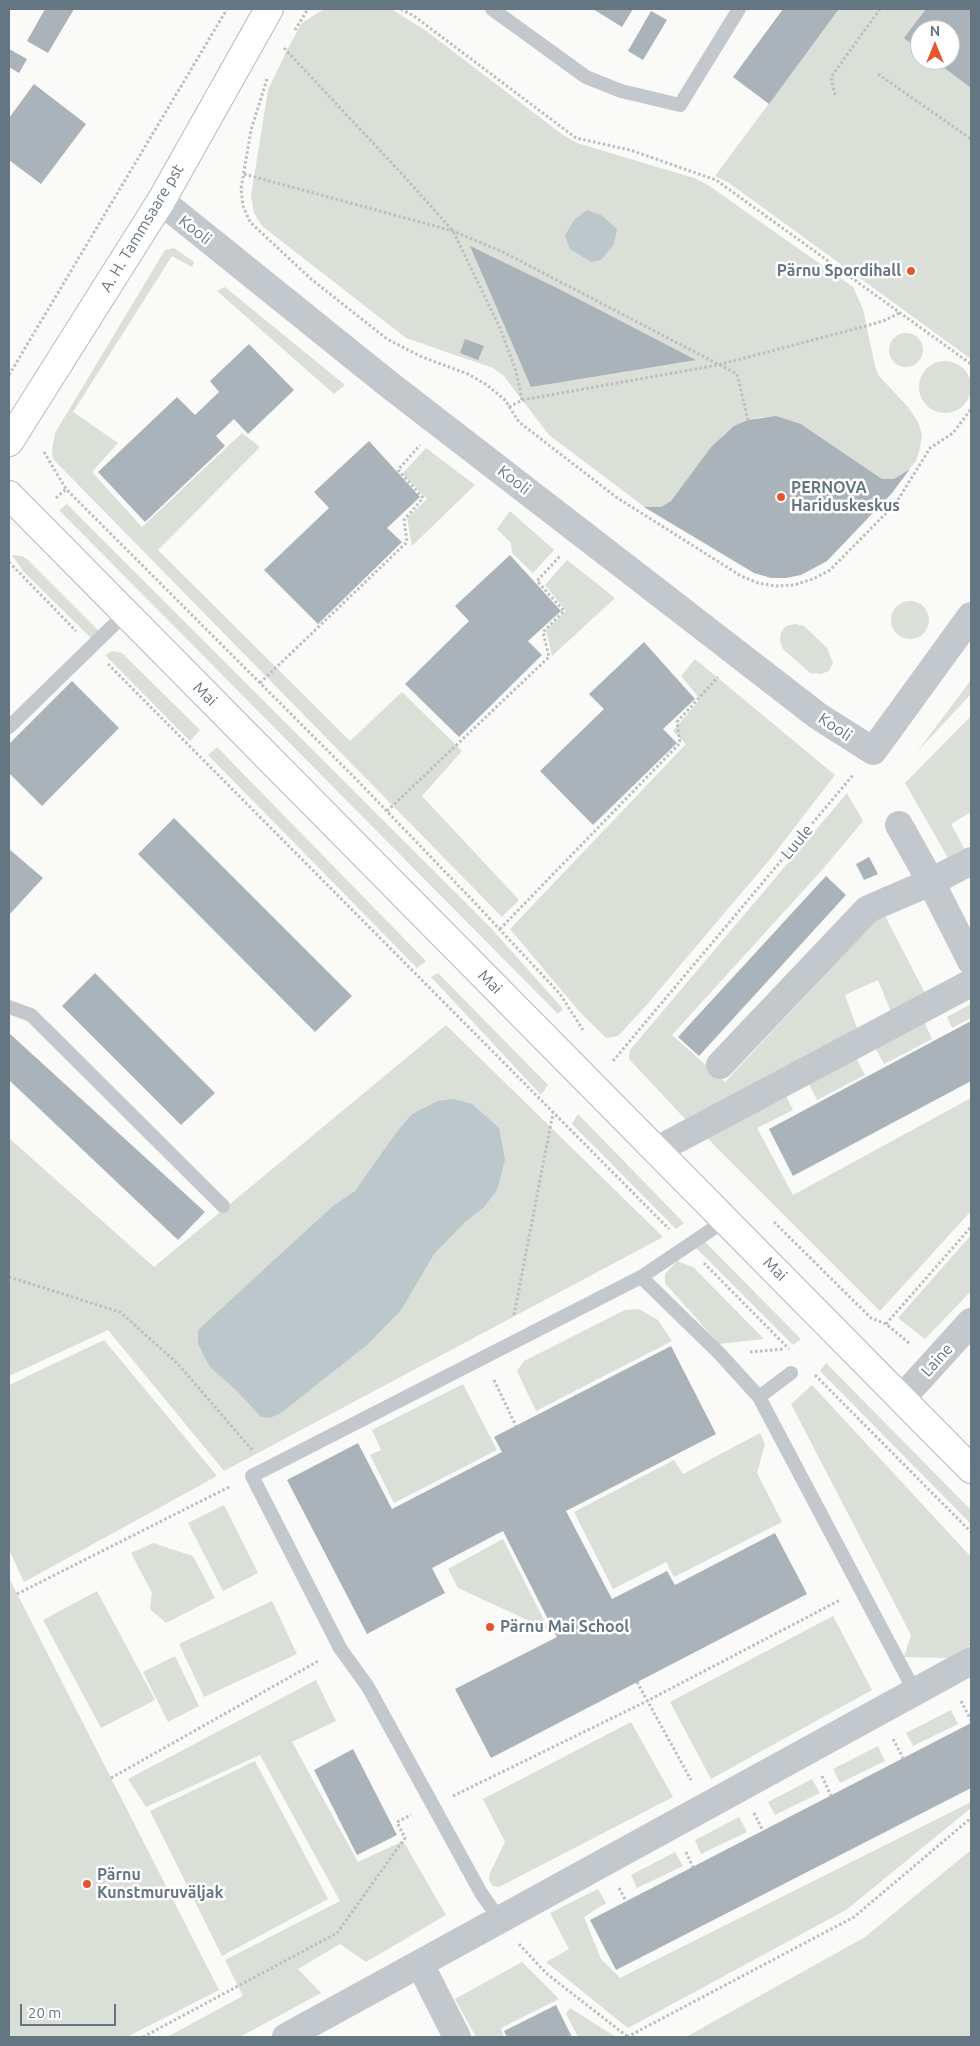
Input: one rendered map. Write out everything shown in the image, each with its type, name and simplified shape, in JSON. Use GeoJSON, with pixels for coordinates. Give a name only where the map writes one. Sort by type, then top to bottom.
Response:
{"type":"FeatureCollection","features":[{"type":"Feature","properties":{"kind":"street","name":"A. H. Tammsaare pst"},"geometry":{"type":"LineString","coordinates":[[9,442],[160,201],[268,9]]}},
{"type":"Feature","properties":{"kind":"street","name":"Kooli"},"geometry":{"type":"LineString","coordinates":[[160,201],[387,383],[674,605],[818,716],[872,751]]}},
{"type":"Feature","properties":{"kind":"street","name":"Mai"},"geometry":{"type":"LineString","coordinates":[[9,495],[971,1468]]}},
{"type":"Feature","properties":{"kind":"street"},"geometry":{"type":"LineString","coordinates":[[872,751],[971,616]]}},
{"type":"Feature","properties":{"kind":"street"},"geometry":{"type":"LineString","coordinates":[[899,825],[931,882],[971,961]]}},
{"type":"Feature","properties":{"kind":"street"},"geometry":{"type":"LineString","coordinates":[[720,1065],[868,910],[931,882],[971,861]]}},
{"type":"Feature","properties":{"kind":"street"},"geometry":{"type":"LineString","coordinates":[[657,1150],[971,983]]}},
{"type":"Feature","properties":{"kind":"street","name":"Laine"},"geometry":{"type":"LineString","coordinates":[[902,1398],[971,1322]]}},
{"type":"Feature","properties":{"kind":"street"},"geometry":{"type":"LineString","coordinates":[[286,2037],[971,1661]]}},
{"type":"Feature","properties":{"kind":"street"},"geometry":{"type":"LineString","coordinates":[[420,1964],[457,2037]]}},
{"type":"Feature","properties":{"kind":"lane"},"geometry":{"type":"LineString","coordinates":[[492,9],[586,77],[621,91],[680,105],[739,9]]}},
{"type":"Feature","properties":{"kind":"lane"},"geometry":{"type":"LineString","coordinates":[[9,727],[126,613]]}},
{"type":"Feature","properties":{"kind":"lane"},"geometry":{"type":"LineString","coordinates":[[9,1007],[31,1015],[223,1206]]}},
{"type":"Feature","properties":{"kind":"lane"},"geometry":{"type":"LineString","coordinates":[[500,1920],[481,1893],[368,1687],[340,1648],[252,1476],[641,1277],[726,1220]]}},
{"type":"Feature","properties":{"kind":"lane"},"geometry":{"type":"LineString","coordinates":[[641,1277],[760,1396],[915,1692]]}},
{"type":"Feature","properties":{"kind":"lane"},"geometry":{"type":"LineString","coordinates":[[760,1396],[791,1373]]}},
{"type":"Feature","properties":{"kind":"path"},"geometry":{"type":"LineString","coordinates":[[9,376],[227,9]]}},
{"type":"Feature","properties":{"kind":"path"},"geometry":{"type":"LineString","coordinates":[[294,32],[308,9]]}},
{"type":"Feature","properties":{"kind":"path"},"geometry":{"type":"LineString","coordinates":[[401,9],[414,16],[576,138],[630,150],[716,180],[971,364]]}},
{"type":"Feature","properties":{"kind":"path"},"geometry":{"type":"LineString","coordinates":[[835,95],[831,77],[880,9]]}},
{"type":"Feature","properties":{"kind":"path"},"geometry":{"type":"LineString","coordinates":[[280,54],[289,40]]}},
{"type":"Feature","properties":{"kind":"path"},"geometry":{"type":"LineString","coordinates":[[284,48],[454,232],[500,328],[516,371],[522,400]]}},
{"type":"Feature","properties":{"kind":"path"},"geometry":{"type":"LineString","coordinates":[[269,74],[251,130],[241,189],[243,206],[250,222],[311,279],[387,339],[430,361],[468,374],[487,385],[505,400],[519,422],[616,497],[741,576],[758,583],[776,586],[804,582],[830,570],[896,503],[930,448],[953,433],[971,409]]}},
{"type":"Feature","properties":{"kind":"path"},"geometry":{"type":"LineString","coordinates":[[878,74],[971,139]]}},
{"type":"Feature","properties":{"kind":"path"},"geometry":{"type":"LineString","coordinates":[[244,174],[454,232],[503,252],[737,374],[748,420]]}},
{"type":"Feature","properties":{"kind":"path"},"geometry":{"type":"LineString","coordinates":[[509,407],[522,400],[718,365],[866,326],[886,320],[899,313]]}},
{"type":"Feature","properties":{"kind":"path"},"geometry":{"type":"LineString","coordinates":[[260,684],[407,542],[404,520],[423,498],[398,470],[426,439]]}},
{"type":"Feature","properties":{"kind":"path"},"geometry":{"type":"LineString","coordinates":[[44,452],[66,489],[387,811],[500,929],[560,994],[586,1034]]}},
{"type":"Feature","properties":{"kind":"path"},"geometry":{"type":"LineString","coordinates":[[51,502],[66,489]]}},
{"type":"Feature","properties":{"kind":"path"},"geometry":{"type":"LineString","coordinates":[[387,811],[549,656],[543,632],[564,611],[537,581],[566,549]]}},
{"type":"Feature","properties":{"kind":"path"},"geometry":{"type":"LineString","coordinates":[[9,562],[91,647],[795,1355]]}},
{"type":"Feature","properties":{"kind":"path"},"geometry":{"type":"LineString","coordinates":[[500,929],[680,743],[677,722],[722,673]]}},
{"type":"Feature","properties":{"kind":"path","name":"Luule"},"geometry":{"type":"LineString","coordinates":[[613,1061],[872,751]]}},
{"type":"Feature","properties":{"kind":"path"},"geometry":{"type":"LineString","coordinates":[[606,1054],[620,1068]]}},
{"type":"Feature","properties":{"kind":"path"},"geometry":{"type":"LineString","coordinates":[[508,1345],[553,1112]]}},
{"type":"Feature","properties":{"kind":"path"},"geometry":{"type":"LineString","coordinates":[[768,1216],[871,1318],[886,1324],[909,1343]]}},
{"type":"Feature","properties":{"kind":"path"},"geometry":{"type":"LineString","coordinates":[[886,1324],[971,1227]]}},
{"type":"Feature","properties":{"kind":"path"},"geometry":{"type":"LineString","coordinates":[[9,1277],[120,1312],[177,1363],[253,1450],[252,1476],[17,1594]]}},
{"type":"Feature","properties":{"kind":"path"},"geometry":{"type":"LineString","coordinates":[[720,1354],[789,1349]]}},
{"type":"Feature","properties":{"kind":"path"},"geometry":{"type":"LineString","coordinates":[[483,1358],[516,1426]]}},
{"type":"Feature","properties":{"kind":"path"},"geometry":{"type":"LineString","coordinates":[[811,1371],[971,1532]]}},
{"type":"Feature","properties":{"kind":"path"},"geometry":{"type":"LineString","coordinates":[[143,2037],[337,1933],[405,1838],[397,1822],[647,1701],[860,1588]]}},
{"type":"Feature","properties":{"kind":"path"},"geometry":{"type":"LineString","coordinates":[[111,1778],[340,1648]]}},
{"type":"Feature","properties":{"kind":"path"},"geometry":{"type":"LineString","coordinates":[[637,1682],[706,1806]]}},
{"type":"Feature","properties":{"kind":"path"},"geometry":{"type":"LineString","coordinates":[[960,1698],[971,1720]]}},
{"type":"Feature","properties":{"kind":"path"},"geometry":{"type":"LineString","coordinates":[[891,1735],[903,1758]]}},
{"type":"Feature","properties":{"kind":"path"},"geometry":{"type":"LineString","coordinates":[[820,1772],[832,1796]]}},
{"type":"Feature","properties":{"kind":"path"},"geometry":{"type":"LineString","coordinates":[[500,1920],[547,1974],[628,2037],[854,1917],[971,1818]]}},
{"type":"Feature","properties":{"kind":"shaded area"},"geometry":{"type":"Polygon","coordinates":[[[324,9],[391,9],[425,30],[563,135],[577,143],[694,178],[708,185],[853,287],[863,309],[875,366],[879,376],[908,407],[918,422],[922,435],[916,461],[908,470],[894,479],[882,479],[801,424],[777,417],[762,417],[748,420],[724,434],[671,501],[661,507],[646,508],[549,435],[503,375],[493,368],[406,338],[262,226],[254,213],[251,196],[268,90],[302,23],[324,9]]]}},
{"type":"Feature","properties":{"kind":"shaded area","name":"Pärnu Spordihall"},"geometry":{"type":"Polygon","coordinates":[[[839,9],[971,9],[971,359],[729,183],[715,176],[839,9]]]}},
{"type":"Feature","properties":{"kind":"shaded area"},"geometry":{"type":"Polygon","coordinates":[[[587,210],[601,215],[617,229],[614,244],[601,260],[591,262],[570,249],[565,236],[574,220],[587,210]]]}},
{"type":"Feature","properties":{"kind":"shaded area"},"geometry":{"type":"Polygon","coordinates":[[[174,248],[194,262],[192,267],[172,256],[73,412],[118,443],[92,472],[142,527],[242,433],[260,447],[158,550],[350,741],[402,692],[462,751],[422,796],[519,900],[502,917],[53,459],[52,450],[55,433],[165,250],[174,248]]]}},
{"type":"Feature","properties":{"kind":"shaded area"},"geometry":{"type":"Polygon","coordinates":[[[225,287],[345,385],[334,394],[217,291],[225,287]]]}},
{"type":"Feature","properties":{"kind":"shaded area"},"geometry":{"type":"Polygon","coordinates":[[[906,333],[913,334],[918,338],[922,343],[922,357],[918,362],[913,366],[906,367],[899,366],[894,362],[890,357],[889,350],[890,343],[894,338],[899,334],[906,333]]]}},
{"type":"Feature","properties":{"kind":"shaded area"},"geometry":{"type":"Polygon","coordinates":[[[940,361],[950,361],[964,368],[971,382],[971,392],[964,406],[950,413],[940,413],[930,409],[923,402],[919,392],[919,382],[923,372],[930,365],[940,361]]]}},
{"type":"Feature","properties":{"kind":"shaded area"},"geometry":{"type":"Polygon","coordinates":[[[426,448],[475,485],[412,546],[407,518],[427,499],[402,474],[426,448]]]}},
{"type":"Feature","properties":{"kind":"shaded area"},"geometry":{"type":"Polygon","coordinates":[[[67,504],[490,927],[563,1009],[558,1014],[59,510],[67,504]]]}},
{"type":"Feature","properties":{"kind":"shaded area"},"geometry":{"type":"Polygon","coordinates":[[[510,511],[554,550],[533,573],[512,553],[511,543],[497,529],[510,511]]]}},
{"type":"Feature","properties":{"kind":"shaded area"},"geometry":{"type":"Polygon","coordinates":[[[12,555],[22,556],[27,559],[99,631],[91,638],[23,571],[12,555]]]}},
{"type":"Feature","properties":{"kind":"shaded area"},"geometry":{"type":"Polygon","coordinates":[[[567,560],[615,598],[552,656],[546,630],[566,611],[545,585],[567,560]]]}},
{"type":"Feature","properties":{"kind":"shaded area"},"geometry":{"type":"Polygon","coordinates":[[[910,601],[924,606],[929,620],[924,634],[910,639],[896,634],[891,620],[896,606],[910,601]]]}},
{"type":"Feature","properties":{"kind":"shaded area"},"geometry":{"type":"Polygon","coordinates":[[[795,624],[804,626],[827,648],[833,663],[829,671],[821,674],[810,673],[783,649],[780,641],[781,632],[786,626],[795,624]]]}},
{"type":"Feature","properties":{"kind":"shaded area"},"geometry":{"type":"Polygon","coordinates":[[[112,651],[122,653],[200,730],[190,741],[105,655],[112,651]]]}},
{"type":"Feature","properties":{"kind":"shaded area"},"geometry":{"type":"Polygon","coordinates":[[[695,659],[835,775],[771,858],[644,1008],[618,1036],[606,1038],[578,1010],[510,929],[686,744],[673,731],[700,699],[681,676],[695,659]]]}},
{"type":"Feature","properties":{"kind":"shaded area"},"geometry":{"type":"Polygon","coordinates":[[[971,680],[971,694],[917,752],[971,680]]]}},
{"type":"Feature","properties":{"kind":"shaded area"},"geometry":{"type":"Polygon","coordinates":[[[971,716],[971,812],[951,824],[964,848],[948,858],[905,783],[971,716]]]}},
{"type":"Feature","properties":{"kind":"shaded area"},"geometry":{"type":"Polygon","coordinates":[[[217,747],[426,961],[417,968],[208,755],[217,747]]]}},
{"type":"Feature","properties":{"kind":"shaded area"},"geometry":{"type":"Polygon","coordinates":[[[847,793],[863,821],[822,870],[672,1035],[725,1082],[883,912],[926,995],[891,1012],[878,980],[845,995],[858,1031],[687,1121],[629,1059],[630,1050],[847,793]]]}},
{"type":"Feature","properties":{"kind":"shaded area"},"geometry":{"type":"Polygon","coordinates":[[[438,973],[548,1085],[541,1095],[431,977],[438,973]]]}},
{"type":"Feature","properties":{"kind":"shaded area"},"geometry":{"type":"Polygon","coordinates":[[[971,1004],[971,1018],[952,1028],[947,1017],[971,1004]]]}},
{"type":"Feature","properties":{"kind":"shaded area"},"geometry":{"type":"Polygon","coordinates":[[[923,1019],[932,1039],[884,1064],[873,1044],[923,1019]]]}},
{"type":"Feature","properties":{"kind":"shaded area"},"geometry":{"type":"Polygon","coordinates":[[[446,1025],[663,1237],[224,1471],[108,1330],[9,1376],[9,1138],[154,1267],[446,1025]]]}},
{"type":"Feature","properties":{"kind":"shaded area"},"geometry":{"type":"Polygon","coordinates":[[[854,1054],[865,1075],[817,1100],[807,1080],[854,1054]]]}},
{"type":"Feature","properties":{"kind":"shaded area"},"geometry":{"type":"Polygon","coordinates":[[[784,1092],[793,1110],[757,1128],[793,1195],[971,1098],[971,1211],[880,1311],[706,1137],[784,1092]]]}},
{"type":"Feature","properties":{"kind":"shaded area"},"geometry":{"type":"Polygon","coordinates":[[[454,1099],[472,1104],[499,1128],[505,1160],[497,1190],[484,1207],[465,1222],[434,1254],[401,1310],[368,1344],[281,1413],[270,1418],[261,1417],[237,1391],[210,1367],[198,1344],[198,1330],[333,1206],[355,1191],[396,1133],[412,1114],[438,1101],[454,1099]]]}},
{"type":"Feature","properties":{"kind":"shaded area"},"geometry":{"type":"Polygon","coordinates":[[[578,1114],[684,1223],[676,1229],[572,1124],[578,1114]]]}},
{"type":"Feature","properties":{"kind":"shaded area"},"geometry":{"type":"Polygon","coordinates":[[[971,1235],[971,1291],[925,1339],[898,1318],[971,1235]]]}},
{"type":"Feature","properties":{"kind":"shaded area"},"geometry":{"type":"Polygon","coordinates":[[[703,1240],[801,1339],[793,1345],[694,1246],[703,1240]]]}},
{"type":"Feature","properties":{"kind":"shaded area"},"geometry":{"type":"Polygon","coordinates":[[[677,1261],[693,1267],[764,1339],[719,1344],[665,1283],[665,1274],[677,1261]]]}},
{"type":"Feature","properties":{"kind":"shaded area"},"geometry":{"type":"Polygon","coordinates":[[[639,1309],[658,1320],[672,1341],[536,1411],[517,1371],[524,1361],[625,1310],[639,1309]]]}},
{"type":"Feature","properties":{"kind":"shaded area"},"geometry":{"type":"Polygon","coordinates":[[[104,1340],[217,1476],[24,1582],[9,1550],[9,1385],[104,1340]]]}},
{"type":"Feature","properties":{"kind":"shaded area"},"geometry":{"type":"Polygon","coordinates":[[[826,1363],[971,1510],[971,1524],[820,1371],[826,1363]]]}},
{"type":"Feature","properties":{"kind":"shaded area"},"geometry":{"type":"Polygon","coordinates":[[[463,1384],[497,1450],[394,1503],[370,1455],[381,1450],[372,1430],[463,1384]]]}},
{"type":"Feature","properties":{"kind":"shaded area"},"geometry":{"type":"Polygon","coordinates":[[[812,1385],[971,1557],[971,1645],[947,1658],[904,1657],[911,1635],[791,1404],[812,1385]]]}},
{"type":"Feature","properties":{"kind":"shaded area"},"geometry":{"type":"Polygon","coordinates":[[[760,1433],[765,1444],[757,1473],[782,1522],[674,1577],[666,1562],[613,1589],[574,1512],[674,1460],[683,1474],[760,1433]]]}},
{"type":"Feature","properties":{"kind":"shaded area"},"geometry":{"type":"Polygon","coordinates":[[[224,1505],[258,1573],[223,1591],[188,1523],[224,1505]]]}},
{"type":"Feature","properties":{"kind":"shaded area"},"geometry":{"type":"Polygon","coordinates":[[[503,1539],[549,1630],[458,1588],[448,1569],[503,1539]]]}},
{"type":"Feature","properties":{"kind":"shaded area"},"geometry":{"type":"Polygon","coordinates":[[[153,1543],[193,1556],[215,1598],[166,1623],[150,1609],[152,1593],[131,1553],[153,1543]]]}},
{"type":"Feature","properties":{"kind":"shaded area","name":"Pärnu Kunstmuruväljak"},"geometry":{"type":"Polygon","coordinates":[[[9,1578],[219,1990],[127,2037],[9,2037],[9,1578]]]}},
{"type":"Feature","properties":{"kind":"shaded area"},"geometry":{"type":"Polygon","coordinates":[[[97,1591],[155,1700],[101,1728],[43,1620],[97,1591]]]}},
{"type":"Feature","properties":{"kind":"shaded area"},"geometry":{"type":"Polygon","coordinates":[[[272,1601],[297,1654],[204,1697],[179,1644],[272,1601]]]}},
{"type":"Feature","properties":{"kind":"shaded area"},"geometry":{"type":"Polygon","coordinates":[[[833,1616],[872,1690],[711,1779],[670,1702],[833,1616]]]}},
{"type":"Feature","properties":{"kind":"shaded area"},"geometry":{"type":"Polygon","coordinates":[[[175,1656],[199,1706],[168,1722],[143,1672],[175,1656]]]}},
{"type":"Feature","properties":{"kind":"shaded area"},"geometry":{"type":"Polygon","coordinates":[[[316,1680],[336,1721],[292,1742],[358,1862],[403,1841],[446,1915],[366,1962],[340,1944],[298,1969],[321,1993],[240,2037],[167,2037],[243,1996],[225,1960],[340,1901],[260,1755],[146,1807],[128,1779],[316,1680]]]}},
{"type":"Feature","properties":{"kind":"shaded area"},"geometry":{"type":"Polygon","coordinates":[[[951,1710],[958,1724],[913,1746],[906,1733],[951,1710]]]}},
{"type":"Feature","properties":{"kind":"shaded area"},"geometry":{"type":"Polygon","coordinates":[[[631,1722],[673,1797],[499,1887],[493,1886],[489,1880],[490,1873],[505,1842],[483,1799],[631,1722]]]}},
{"type":"Feature","properties":{"kind":"shaded area"},"geometry":{"type":"Polygon","coordinates":[[[878,1746],[885,1761],[840,1783],[833,1769],[878,1746]]]}},
{"type":"Feature","properties":{"kind":"shaded area"},"geometry":{"type":"Polygon","coordinates":[[[255,1761],[328,1899],[222,1956],[150,1811],[255,1761]]]}},
{"type":"Feature","properties":{"kind":"shaded area"},"geometry":{"type":"Polygon","coordinates":[[[812,1779],[820,1793],[775,1815],[768,1802],[812,1779]]]}},
{"type":"Feature","properties":{"kind":"shaded area"},"geometry":{"type":"Polygon","coordinates":[[[971,1802],[971,1808],[846,1910],[628,2028],[546,1962],[569,1949],[550,1913],[598,1889],[606,1903],[584,1917],[601,1959],[620,1978],[971,1802]]]}},
{"type":"Feature","properties":{"kind":"shaded area"},"geometry":{"type":"Polygon","coordinates":[[[739,1817],[747,1832],[701,1854],[695,1840],[739,1817]]]}},
{"type":"Feature","properties":{"kind":"shaded area"},"geometry":{"type":"Polygon","coordinates":[[[971,1850],[971,2037],[686,2037],[865,1937],[971,1850]]]}},
{"type":"Feature","properties":{"kind":"shaded area"},"geometry":{"type":"Polygon","coordinates":[[[675,1852],[683,1866],[637,1888],[631,1875],[675,1852]]]}},
{"type":"Feature","properties":{"kind":"shaded area"},"geometry":{"type":"Polygon","coordinates":[[[522,1962],[559,1999],[501,2028],[504,2037],[476,2037],[455,1999],[522,1962]]]}},
{"type":"Feature","properties":{"kind":"shaded area"},"geometry":{"type":"Polygon","coordinates":[[[570,2008],[616,2037],[578,2037],[566,2014],[570,2008]]]}},
{"type":"Feature","properties":{"kind":"building"},"geometry":{"type":"Polygon","coordinates":[[[45,9],[74,9],[48,53],[27,41],[45,9]]]}},
{"type":"Feature","properties":{"kind":"building"},"geometry":{"type":"Polygon","coordinates":[[[593,9],[633,9],[622,27],[593,9]]]}},
{"type":"Feature","properties":{"kind":"building"},"geometry":{"type":"Polygon","coordinates":[[[783,9],[839,9],[769,104],[733,77],[783,9]]]}},
{"type":"Feature","properties":{"kind":"building"},"geometry":{"type":"Polygon","coordinates":[[[926,9],[971,9],[971,88],[947,70],[960,70],[960,20],[918,20],[926,9]]]}},
{"type":"Feature","properties":{"kind":"building"},"geometry":{"type":"Polygon","coordinates":[[[651,11],[667,20],[643,60],[628,51],[651,11]]]}},
{"type":"Feature","properties":{"kind":"building"},"geometry":{"type":"Polygon","coordinates":[[[910,30],[910,42],[904,38],[910,30]]]}},
{"type":"Feature","properties":{"kind":"building"},"geometry":{"type":"Polygon","coordinates":[[[9,49],[27,59],[19,73],[9,67],[9,49]]]}},
{"type":"Feature","properties":{"kind":"building"},"geometry":{"type":"Polygon","coordinates":[[[34,84],[86,124],[41,184],[9,160],[9,118],[34,84]]]}},
{"type":"Feature","properties":{"kind":"building"},"geometry":{"type":"Polygon","coordinates":[[[470,246],[559,289],[696,360],[531,387],[470,246]]]}},
{"type":"Feature","properties":{"kind":"building"},"geometry":{"type":"Polygon","coordinates":[[[465,339],[484,346],[478,360],[460,353],[465,339]]]}},
{"type":"Feature","properties":{"kind":"building"},"geometry":{"type":"Polygon","coordinates":[[[249,344],[294,390],[248,434],[234,419],[216,436],[225,446],[145,522],[98,472],[177,397],[195,415],[219,392],[210,381],[249,344]]]}},
{"type":"Feature","properties":{"kind":"building","name":"PERNOVA Hariduskeskus"},"geometry":{"type":"Polygon","coordinates":[[[776,416],[801,424],[882,479],[894,479],[910,469],[892,493],[827,561],[801,575],[786,578],[771,578],[754,573],[644,507],[661,507],[671,501],[712,446],[734,426],[748,420],[776,416]]]}},
{"type":"Feature","properties":{"kind":"building"},"geometry":{"type":"Polygon","coordinates":[[[369,441],[420,497],[387,528],[402,542],[318,624],[264,570],[329,508],[314,492],[369,441]]]}},
{"type":"Feature","properties":{"kind":"building"},"geometry":{"type":"Polygon","coordinates":[[[510,555],[561,611],[528,641],[542,655],[459,737],[405,684],[469,621],[455,606],[510,555]]]}},
{"type":"Feature","properties":{"kind":"building"},"geometry":{"type":"Polygon","coordinates":[[[644,642],[695,699],[663,729],[677,743],[593,825],[540,771],[604,709],[589,694],[644,642]]]}},
{"type":"Feature","properties":{"kind":"building"},"geometry":{"type":"Polygon","coordinates":[[[72,681],[119,728],[42,806],[9,773],[9,744],[72,681]]]}},
{"type":"Feature","properties":{"kind":"building"},"geometry":{"type":"Polygon","coordinates":[[[174,818],[352,996],[315,1032],[138,854],[174,818]]]}},
{"type":"Feature","properties":{"kind":"building"},"geometry":{"type":"Polygon","coordinates":[[[9,849],[43,878],[9,915],[9,849]]]}},
{"type":"Feature","properties":{"kind":"building"},"geometry":{"type":"Polygon","coordinates":[[[869,857],[878,874],[864,880],[856,864],[869,857]]]}},
{"type":"Feature","properties":{"kind":"building"},"geometry":{"type":"Polygon","coordinates":[[[826,876],[846,895],[699,1056],[678,1037],[826,876]]]}},
{"type":"Feature","properties":{"kind":"building"},"geometry":{"type":"Polygon","coordinates":[[[95,973],[215,1093],[181,1125],[62,1006],[95,973]]]}},
{"type":"Feature","properties":{"kind":"building"},"geometry":{"type":"Polygon","coordinates":[[[971,1021],[971,1081],[793,1176],[769,1129],[971,1021]]]}},
{"type":"Feature","properties":{"kind":"building"},"geometry":{"type":"Polygon","coordinates":[[[9,1033],[205,1212],[178,1240],[9,1080],[9,1033]]]}},
{"type":"Feature","properties":{"kind":"building"},"geometry":{"type":"Polygon","coordinates":[[[671,1346],[716,1434],[566,1511],[612,1599],[667,1571],[675,1585],[775,1533],[807,1594],[491,1758],[455,1689],[557,1637],[503,1531],[432,1568],[445,1593],[367,1634],[287,1480],[358,1443],[392,1509],[502,1452],[494,1437],[671,1346]]]}},
{"type":"Feature","properties":{"kind":"building"},"geometry":{"type":"Polygon","coordinates":[[[971,1723],[971,1788],[616,1970],[590,1920],[971,1723]]]}},
{"type":"Feature","properties":{"kind":"building"},"geometry":{"type":"Polygon","coordinates":[[[353,1749],[397,1835],[357,1855],[314,1770],[353,1749]]]}},
{"type":"Feature","properties":{"kind":"building"},"geometry":{"type":"Polygon","coordinates":[[[556,2005],[572,2037],[507,2037],[504,2031],[556,2005]]]}},
{"type":"Feature","properties":{"kind":"place","name":"Pärnu Spordihall"},"geometry":{"type":"Point","coordinates":[911,271]}},
{"type":"Feature","properties":{"kind":"place","name":"PERNOVA Hariduskeskus"},"geometry":{"type":"Point","coordinates":[781,497]}},
{"type":"Feature","properties":{"kind":"place","name":"Pärnu Mai School"},"geometry":{"type":"Point","coordinates":[490,1627]}},
{"type":"Feature","properties":{"kind":"place","name":"Pärnu Kunstmuruväljak"},"geometry":{"type":"Point","coordinates":[87,1884]}}]}
